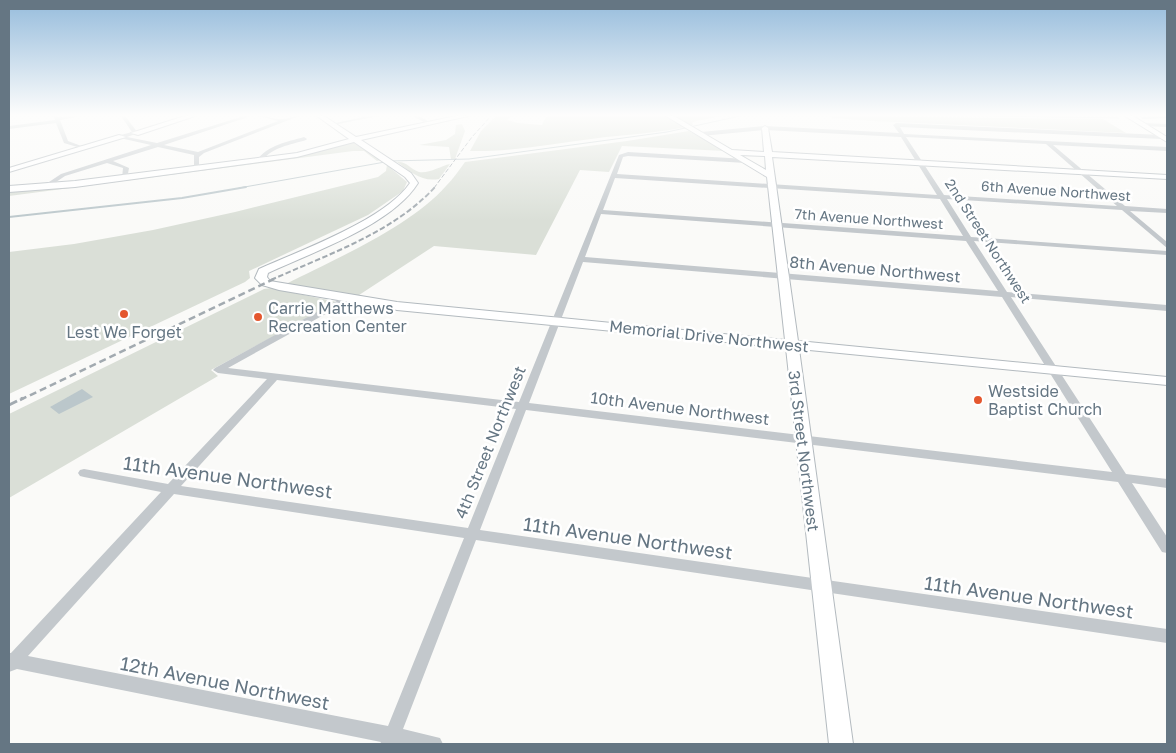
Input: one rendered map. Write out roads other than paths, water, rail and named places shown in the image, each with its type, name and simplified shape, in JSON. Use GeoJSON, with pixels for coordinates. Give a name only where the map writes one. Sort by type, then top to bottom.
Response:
{"type":"FeatureCollection","features":[{"type":"Feature","properties":{"kind":"street"},"geometry":{"type":"LineString","coordinates":[[9,170],[72,151]]}},
{"type":"Feature","properties":{"kind":"street"},"geometry":{"type":"LineString","coordinates":[[45,187],[56,178],[138,151]]}},
{"type":"Feature","properties":{"kind":"street"},"geometry":{"type":"LineString","coordinates":[[185,151],[198,154],[205,151]]}},
{"type":"Feature","properties":{"kind":"street"},"geometry":{"type":"LineString","coordinates":[[260,160],[269,151]]}},
{"type":"Feature","properties":{"kind":"street"},"geometry":{"type":"LineString","coordinates":[[9,189],[125,178],[316,151]]}},
{"type":"Feature","properties":{"kind":"street","name":"Memorial Drive Northwest"},"geometry":{"type":"LineString","coordinates":[[372,151],[412,179],[412,188],[404,198],[359,226],[263,271],[261,278],[269,284],[346,299],[1167,381]]}},
{"type":"Feature","properties":{"kind":"street","name":"2nd Street Northwest"},"geometry":{"type":"LineString","coordinates":[[914,151],[1167,548]]}},
{"type":"Feature","properties":{"kind":"street"},"geometry":{"type":"LineString","coordinates":[[1057,151],[1167,246]]}},
{"type":"Feature","properties":{"kind":"street"},"geometry":{"type":"LineString","coordinates":[[732,152],[1167,177]]}},
{"type":"Feature","properties":{"kind":"street"},"geometry":{"type":"LineString","coordinates":[[732,152],[771,180]]}},
{"type":"Feature","properties":{"kind":"street"},"geometry":{"type":"LineString","coordinates":[[197,168],[198,154]]}},
{"type":"Feature","properties":{"kind":"street","name":"4th Street Northwest"},"geometry":{"type":"LineString","coordinates":[[390,740],[621,156],[625,154],[746,161]]}},
{"type":"Feature","properties":{"kind":"street","name":"3rd Street Northwest"},"geometry":{"type":"LineString","coordinates":[[768,154],[840,744]]}},
{"type":"Feature","properties":{"kind":"street"},"geometry":{"type":"LineString","coordinates":[[108,161],[125,167],[127,170],[125,178]]}},
{"type":"Feature","properties":{"kind":"street","name":"6th Avenue Northwest"},"geometry":{"type":"LineString","coordinates":[[613,176],[771,180],[941,196],[1167,211]]}},
{"type":"Feature","properties":{"kind":"street","name":"7th Avenue Northwest"},"geometry":{"type":"LineString","coordinates":[[599,212],[1167,254]]}},
{"type":"Feature","properties":{"kind":"street","name":"8th Avenue Northwest"},"geometry":{"type":"LineString","coordinates":[[580,259],[1167,308]]}},
{"type":"Feature","properties":{"kind":"street","name":"10th Avenue Northwest"},"geometry":{"type":"LineString","coordinates":[[346,299],[218,370],[1167,483]]}},
{"type":"Feature","properties":{"kind":"street"},"geometry":{"type":"LineString","coordinates":[[10,663],[275,376]]}},
{"type":"Feature","properties":{"kind":"street","name":"11th Avenue Northwest"},"geometry":{"type":"LineString","coordinates":[[84,473],[169,490],[221,495],[472,534],[1167,636]]}},
{"type":"Feature","properties":{"kind":"street","name":"12th Avenue Northwest"},"geometry":{"type":"LineString","coordinates":[[10,663],[390,740],[434,744]]}},
{"type":"Feature","properties":{"kind":"waterway"},"geometry":{"type":"LineString","coordinates":[[391,161],[469,159],[527,151]]}},
{"type":"Feature","properties":{"kind":"waterway"},"geometry":{"type":"LineString","coordinates":[[239,188],[385,162]]}},
{"type":"Feature","properties":{"kind":"waterway"},"geometry":{"type":"LineString","coordinates":[[9,217],[182,198],[246,187]]}},
{"type":"Feature","properties":{"kind":"railway"},"geometry":{"type":"LineString","coordinates":[[434,188],[461,151]]}},
{"type":"Feature","properties":{"kind":"railway"},"geometry":{"type":"LineString","coordinates":[[271,280],[336,252],[379,230],[418,203],[434,188]]}},
{"type":"Feature","properties":{"kind":"railway"},"geometry":{"type":"LineString","coordinates":[[20,400],[274,279]]}},
{"type":"Feature","properties":{"kind":"railway"},"geometry":{"type":"LineString","coordinates":[[9,405],[23,398]]}},
{"type":"Feature","properties":{"kind":"place","name":"Lest We Forget"},"geometry":{"type":"Point","coordinates":[124,314]}},
{"type":"Feature","properties":{"kind":"place","name":"Carrie Matthews Recreation Center"},"geometry":{"type":"Point","coordinates":[258,317]}},
{"type":"Feature","properties":{"kind":"place","name":"Westside Baptist Church"},"geometry":{"type":"Point","coordinates":[978,400]}}]}
